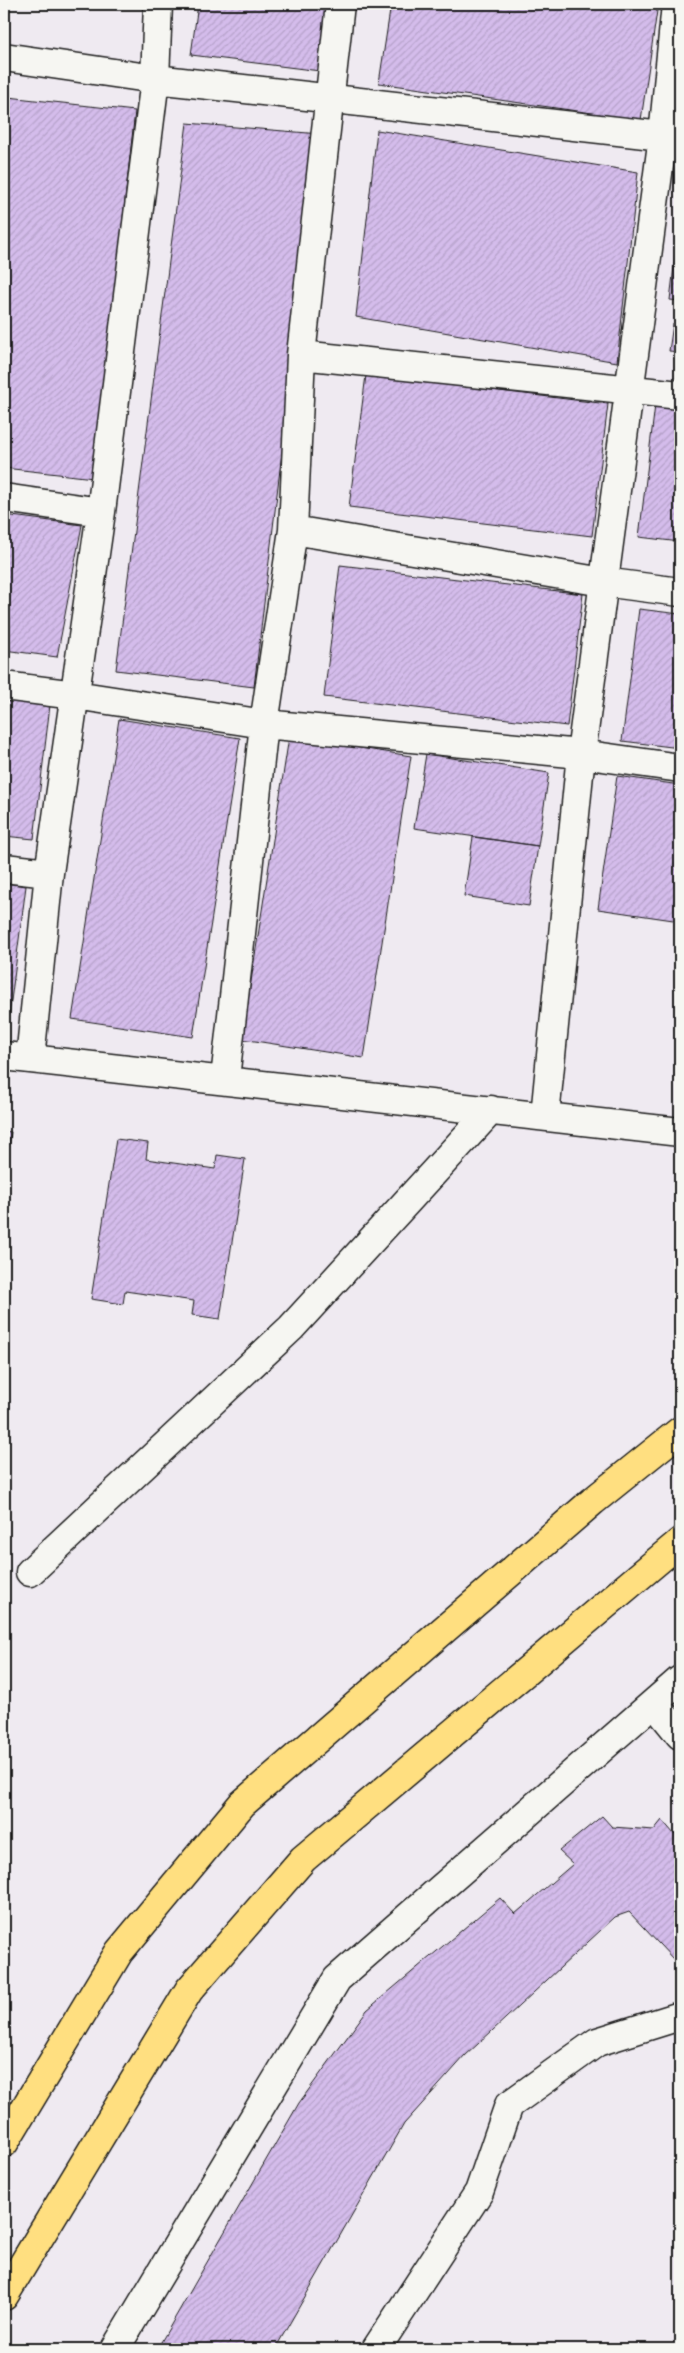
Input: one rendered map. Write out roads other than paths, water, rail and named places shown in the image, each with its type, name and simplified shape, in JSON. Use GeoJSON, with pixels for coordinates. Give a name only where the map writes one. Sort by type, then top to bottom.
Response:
{"type":"FeatureCollection","features":[{"type":"Feature","properties":{"kind":"highway"},"geometry":{"type":"LineString","coordinates":[[4,2144],[119,1952],[242,1804],[593,1501],[680,1431]]}},
{"type":"Feature","properties":{"kind":"highway"},"geometry":{"type":"LineString","coordinates":[[4,2296],[189,1990],[303,1859],[680,1542]]}},
{"type":"Feature","properties":{"kind":"street"},"geometry":{"type":"LineString","coordinates":[[158,4],[155,79],[101,512],[49,873],[17,1057],[225,1079],[680,1132]]}},
{"type":"Feature","properties":{"kind":"street"},"geometry":{"type":"LineString","coordinates":[[225,1079],[264,724],[293,530],[301,355],[340,4]]}},
{"type":"Feature","properties":{"kind":"street"},"geometry":{"type":"LineString","coordinates":[[544,1116],[581,754],[628,388],[672,137],[676,4]]}},
{"type":"Feature","properties":{"kind":"street"},"geometry":{"type":"LineString","coordinates":[[4,57],[155,79],[672,137]]}},
{"type":"Feature","properties":{"kind":"street"},"geometry":{"type":"LineString","coordinates":[[301,355],[628,388],[680,395]]}},
{"type":"Feature","properties":{"kind":"street"},"geometry":{"type":"LineString","coordinates":[[4,498],[101,512]]}},
{"type":"Feature","properties":{"kind":"street"},"geometry":{"type":"LineString","coordinates":[[293,530],[604,582],[680,592]]}},
{"type":"Feature","properties":{"kind":"street"},"geometry":{"type":"LineString","coordinates":[[4,686],[264,724],[581,754],[680,768]]}},
{"type":"Feature","properties":{"kind":"street"},"geometry":{"type":"LineString","coordinates":[[4,868],[49,873]]}},
{"type":"Feature","properties":{"kind":"street"},"geometry":{"type":"LineString","coordinates":[[30,1572],[291,1328],[490,1110]]}},
{"type":"Feature","properties":{"kind":"street"},"geometry":{"type":"LineString","coordinates":[[115,2349],[337,1979],[680,1680]]}},
{"type":"Feature","properties":{"kind":"street"},"geometry":{"type":"LineString","coordinates":[[654,1703],[680,1735]]}},
{"type":"Feature","properties":{"kind":"street"},"geometry":{"type":"LineString","coordinates":[[376,2349],[480,2192],[509,2105],[597,2042],[680,2016]]}}]}
